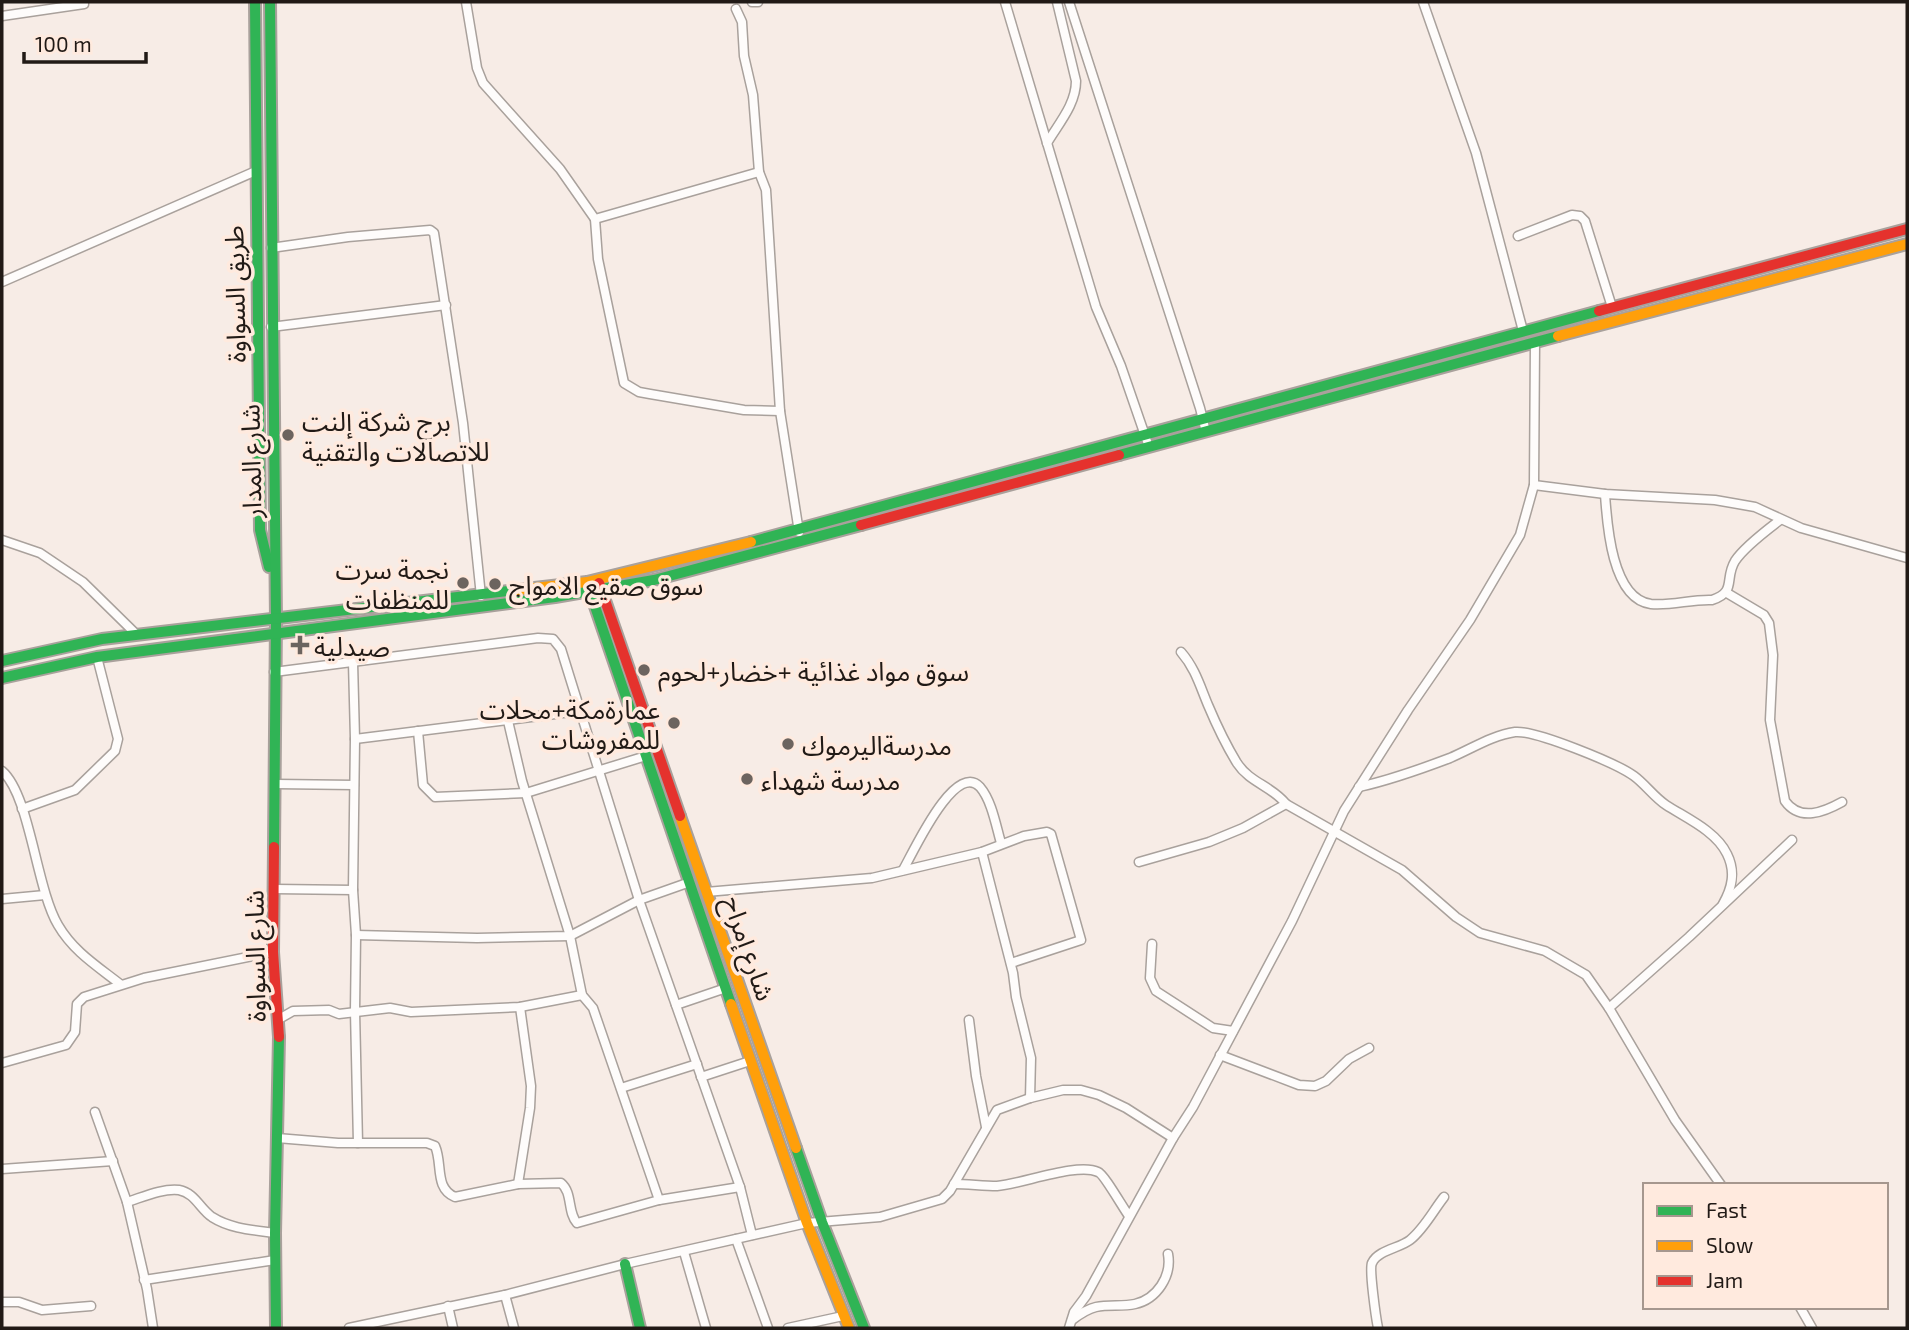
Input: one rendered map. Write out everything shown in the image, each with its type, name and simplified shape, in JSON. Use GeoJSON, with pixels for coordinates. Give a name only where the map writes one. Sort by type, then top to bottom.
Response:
{"type":"FeatureCollection","features":[{"type":"Feature","properties":{"kind":"main road","name":"طريق السواوة"},"geometry":{"type":"LineString","coordinates":[[255,2],[260,530],[274,583]]}},
{"type":"Feature","properties":{"kind":"main road","name":"شارع المدار"},"geometry":{"type":"LineString","coordinates":[[270,2],[274,583]]}},
{"type":"Feature","properties":{"kind":"main road"},"geometry":{"type":"LineString","coordinates":[[2,661],[58,646],[137,635],[481,596],[594,586],[1523,331],[1907,229]]}},
{"type":"Feature","properties":{"kind":"main road"},"geometry":{"type":"LineString","coordinates":[[2,678],[97,657],[275,634],[706,567],[1907,244]]}},
{"type":"Feature","properties":{"kind":"main road"},"geometry":{"type":"LineString","coordinates":[[1599,311],[1602,326]]}},
{"type":"Feature","properties":{"kind":"main road","name":"شارع السواوة"},"geometry":{"type":"LineString","coordinates":[[274,583],[276,784],[273,952],[279,1019],[276,1328]]}},
{"type":"Feature","properties":{"kind":"main road","name":"شارع إمراح"},"geometry":{"type":"LineString","coordinates":[[594,586],[646,756],[750,1061],[807,1223],[849,1328]]}},
{"type":"Feature","properties":{"kind":"main road","name":"شارع إمراح"},"geometry":{"type":"LineString","coordinates":[[594,586],[706,892],[822,1222],[864,1328]]}},
{"type":"Feature","properties":{"kind":"main road"},"geometry":{"type":"LineString","coordinates":[[625,1264],[640,1328]]}},
{"type":"Feature","properties":{"kind":"street"},"geometry":{"type":"LineString","coordinates":[[2,16],[84,2]]}},
{"type":"Feature","properties":{"kind":"street"},"geometry":{"type":"LineString","coordinates":[[466,2],[477,68],[483,83],[522,124],[595,219],[598,259],[624,383],[639,392],[650,394],[744,410],[780,411]]}},
{"type":"Feature","properties":{"kind":"street"},"geometry":{"type":"LineString","coordinates":[[752,2],[758,2]]}},
{"type":"Feature","properties":{"kind":"street"},"geometry":{"type":"LineString","coordinates":[[1005,2],[1096,307],[1121,366],[1149,447]]}},
{"type":"Feature","properties":{"kind":"street"},"geometry":{"type":"LineString","coordinates":[[1047,143],[1076,90],[1076,80],[1057,2]]}},
{"type":"Feature","properties":{"kind":"street"},"geometry":{"type":"LineString","coordinates":[[1069,2],[1206,432]]}},
{"type":"Feature","properties":{"kind":"street"},"geometry":{"type":"LineString","coordinates":[[1423,2],[1476,153],[1523,331]]}},
{"type":"Feature","properties":{"kind":"street"},"geometry":{"type":"LineString","coordinates":[[736,9],[742,22],[744,56],[753,95],[759,172],[766,190],[780,411],[800,542]]}},
{"type":"Feature","properties":{"kind":"street"},"geometry":{"type":"LineString","coordinates":[[2,282],[256,171]]}},
{"type":"Feature","properties":{"kind":"street"},"geometry":{"type":"LineString","coordinates":[[595,219],[759,172]]}},
{"type":"Feature","properties":{"kind":"street"},"geometry":{"type":"LineString","coordinates":[[1518,236],[1572,215],[1580,216],[1585,221],[1612,307]]}},
{"type":"Feature","properties":{"kind":"street"},"geometry":{"type":"LineString","coordinates":[[271,248],[430,230],[434,233],[463,423],[481,596]]}},
{"type":"Feature","properties":{"kind":"street"},"geometry":{"type":"LineString","coordinates":[[271,327],[446,305]]}},
{"type":"Feature","properties":{"kind":"street"},"geometry":{"type":"LineString","coordinates":[[1070,1325],[1173,1138],[1193,1107],[1292,921],[1335,830],[1359,787],[1470,620],[1520,535],[1534,485],[1535,342]]}},
{"type":"Feature","properties":{"kind":"street"},"geometry":{"type":"LineString","coordinates":[[1534,485],[1605,494],[1715,500],[1755,507],[1801,528],[1907,558]]}},
{"type":"Feature","properties":{"kind":"street"},"geometry":{"type":"LineString","coordinates":[[1605,494],[1607,527],[1614,556],[1623,581],[1633,596],[1656,604],[1712,600],[1727,593]]}},
{"type":"Feature","properties":{"kind":"street"},"geometry":{"type":"LineString","coordinates":[[1727,593],[1735,561],[1780,520]]}},
{"type":"Feature","properties":{"kind":"street"},"geometry":{"type":"LineString","coordinates":[[2,540],[40,553],[83,582],[137,635]]}},
{"type":"Feature","properties":{"kind":"street"},"geometry":{"type":"LineString","coordinates":[[1727,593],[1764,615],[1769,623],[1773,655],[1770,720],[1785,801],[1797,811],[1810,814],[1827,811],[1842,802]]}},
{"type":"Feature","properties":{"kind":"street"},"geometry":{"type":"LineString","coordinates":[[274,672],[538,638],[553,639],[561,649],[639,900],[740,1186],[752,1235]]}},
{"type":"Feature","properties":{"kind":"street"},"geometry":{"type":"LineString","coordinates":[[1181,652],[1198,677],[1209,706],[1238,763],[1250,778],[1272,790],[1286,804],[1402,870],[1456,917],[1480,933],[1545,951],[1586,975],[1609,1008],[1675,1120],[1720,1183]]}},
{"type":"Feature","properties":{"kind":"street"},"geometry":{"type":"LineString","coordinates":[[22,809],[75,790],[115,751],[118,739],[97,657]]}},
{"type":"Feature","properties":{"kind":"street"},"geometry":{"type":"LineString","coordinates":[[353,662],[353,890],[356,934],[358,1143]]}},
{"type":"Feature","properties":{"kind":"street"},"geometry":{"type":"LineString","coordinates":[[355,738],[579,711]]}},
{"type":"Feature","properties":{"kind":"street"},"geometry":{"type":"LineString","coordinates":[[508,721],[526,793],[570,936],[582,995],[593,1008],[659,1200]]}},
{"type":"Feature","properties":{"kind":"street"},"geometry":{"type":"LineString","coordinates":[[418,731],[423,785],[435,797],[526,793],[646,756]]}},
{"type":"Feature","properties":{"kind":"street"},"geometry":{"type":"LineString","coordinates":[[1359,787],[1449,758],[1502,735],[1527,732],[1607,762],[1634,776],[1663,803],[1712,835],[1728,855],[1732,873],[1732,883],[1723,904]]}},
{"type":"Feature","properties":{"kind":"street"},"geometry":{"type":"LineString","coordinates":[[2,771],[7,775],[22,809],[45,895],[57,923],[70,944],[120,984]]}},
{"type":"Feature","properties":{"kind":"street"},"geometry":{"type":"LineString","coordinates":[[903,870],[940,803],[961,783],[971,782],[978,785],[985,795],[1001,843]]}},
{"type":"Feature","properties":{"kind":"street"},"geometry":{"type":"LineString","coordinates":[[276,784],[354,785]]}},
{"type":"Feature","properties":{"kind":"street"},"geometry":{"type":"LineString","coordinates":[[1139,862],[1209,842],[1243,828],[1286,804]]}},
{"type":"Feature","properties":{"kind":"street"},"geometry":{"type":"LineString","coordinates":[[706,892],[846,881],[889,874],[982,852],[1001,843],[1040,832],[1051,834],[1081,936],[1078,942],[1011,962]]}},
{"type":"Feature","properties":{"kind":"street"},"geometry":{"type":"LineString","coordinates":[[1609,1008],[1791,840]]}},
{"type":"Feature","properties":{"kind":"street"},"geometry":{"type":"LineString","coordinates":[[982,852],[1011,962],[1016,998],[1031,1058],[1030,1098]]}},
{"type":"Feature","properties":{"kind":"street"},"geometry":{"type":"LineString","coordinates":[[356,934],[570,936],[639,900],[690,883]]}},
{"type":"Feature","properties":{"kind":"street"},"geometry":{"type":"LineString","coordinates":[[275,889],[353,890]]}},
{"type":"Feature","properties":{"kind":"street"},"geometry":{"type":"LineString","coordinates":[[2,899],[45,895]]}},
{"type":"Feature","properties":{"kind":"street"},"geometry":{"type":"LineString","coordinates":[[1152,944],[1150,978],[1156,991],[1213,1028],[1233,1031]]}},
{"type":"Feature","properties":{"kind":"street"},"geometry":{"type":"LineString","coordinates":[[2,1063],[66,1045],[75,1032],[77,1004],[84,997],[120,984],[273,952]]}},
{"type":"Feature","properties":{"kind":"street"},"geometry":{"type":"LineString","coordinates":[[676,1005],[726,988]]}},
{"type":"Feature","properties":{"kind":"street"},"geometry":{"type":"LineString","coordinates":[[279,1019],[293,1011],[329,1010],[339,1014],[390,1008],[411,1012],[520,1007],[582,995]]}},
{"type":"Feature","properties":{"kind":"street"},"geometry":{"type":"LineString","coordinates":[[518,1184],[531,1086],[520,1007]]}},
{"type":"Feature","properties":{"kind":"street"},"geometry":{"type":"LineString","coordinates":[[969,1020],[986,1127]]}},
{"type":"Feature","properties":{"kind":"street"},"geometry":{"type":"LineString","coordinates":[[1220,1055],[1299,1085],[1315,1086],[1326,1081],[1349,1059],[1369,1048]]}},
{"type":"Feature","properties":{"kind":"street"},"geometry":{"type":"LineString","coordinates":[[701,1077],[750,1061]]}},
{"type":"Feature","properties":{"kind":"street"},"geometry":{"type":"LineString","coordinates":[[621,1088],[697,1064]]}},
{"type":"Feature","properties":{"kind":"street"},"geometry":{"type":"LineString","coordinates":[[349,1328],[395,1324],[448,1306],[625,1264],[807,1223],[880,1217],[942,1199],[954,1184],[997,1110],[1063,1090],[1082,1090],[1099,1095],[1173,1138]]}},
{"type":"Feature","properties":{"kind":"street"},"geometry":{"type":"LineString","coordinates":[[95,1112],[127,1202],[153,1328]]}},
{"type":"Feature","properties":{"kind":"street"},"geometry":{"type":"LineString","coordinates":[[277,1138],[358,1143],[427,1143],[435,1146],[439,1155],[441,1186],[446,1194],[455,1197],[518,1184],[565,1185],[573,1219],[577,1223],[659,1200],[740,1186]]}},
{"type":"Feature","properties":{"kind":"street"},"geometry":{"type":"LineString","coordinates":[[2,1170],[113,1161]]}},
{"type":"Feature","properties":{"kind":"street"},"geometry":{"type":"LineString","coordinates":[[954,1184],[997,1186],[1068,1171],[1097,1171],[1102,1173],[1129,1216]]}},
{"type":"Feature","properties":{"kind":"street"},"geometry":{"type":"LineString","coordinates":[[127,1202],[178,1190],[190,1193],[209,1215],[223,1223],[275,1233]]}},
{"type":"Feature","properties":{"kind":"street"},"geometry":{"type":"LineString","coordinates":[[1378,1328],[1371,1263],[1418,1234],[1444,1196]]}},
{"type":"Feature","properties":{"kind":"street"},"geometry":{"type":"LineString","coordinates":[[736,1239],[768,1328]]}},
{"type":"Feature","properties":{"kind":"street"},"geometry":{"type":"LineString","coordinates":[[684,1252],[706,1328]]}},
{"type":"Feature","properties":{"kind":"street"},"geometry":{"type":"LineString","coordinates":[[1070,1325],[1084,1311],[1097,1307],[1133,1305],[1144,1301],[1155,1293],[1167,1276],[1170,1266],[1168,1254]]}},
{"type":"Feature","properties":{"kind":"street"},"geometry":{"type":"LineString","coordinates":[[144,1280],[275,1260]]}},
{"type":"Feature","properties":{"kind":"street"},"geometry":{"type":"LineString","coordinates":[[505,1294],[514,1328]]}},
{"type":"Feature","properties":{"kind":"street"},"geometry":{"type":"LineString","coordinates":[[2,1302],[19,1302],[42,1310],[91,1306]]}},
{"type":"Feature","properties":{"kind":"street"},"geometry":{"type":"LineString","coordinates":[[448,1306],[453,1328]]}},
{"type":"Feature","properties":{"kind":"street"},"geometry":{"type":"LineString","coordinates":[[1801,1309],[1812,1328]]}},
{"type":"Feature","properties":{"kind":"street"},"geometry":{"type":"LineString","coordinates":[[788,1328],[843,1315]]}},
{"type":"Feature","properties":{"kind":"traffic: fast"},"geometry":{"type":"LineString","coordinates":[[255,2],[260,530],[269,567]]}},
{"type":"Feature","properties":{"kind":"traffic: fast"},"geometry":{"type":"LineString","coordinates":[[270,2],[276,620],[274,847]]}},
{"type":"Feature","properties":{"kind":"traffic: fast"},"geometry":{"type":"LineString","coordinates":[[751,542],[1599,311]]}},
{"type":"Feature","properties":{"kind":"traffic: fast"},"geometry":{"type":"LineString","coordinates":[[1119,455],[1558,336]]}},
{"type":"Feature","properties":{"kind":"traffic: fast"},"geometry":{"type":"LineString","coordinates":[[2,678],[97,657],[555,597],[654,580],[861,525]]}},
{"type":"Feature","properties":{"kind":"traffic: fast"},"geometry":{"type":"LineString","coordinates":[[588,586],[731,1004]]}},
{"type":"Feature","properties":{"kind":"traffic: fast"},"geometry":{"type":"LineString","coordinates":[[2,661],[102,639],[517,590]]}},
{"type":"Feature","properties":{"kind":"traffic: fast"},"geometry":{"type":"LineString","coordinates":[[276,1328],[279,1037]]}},
{"type":"Feature","properties":{"kind":"traffic: fast"},"geometry":{"type":"LineString","coordinates":[[796,1148],[864,1328]]}},
{"type":"Feature","properties":{"kind":"traffic: fast"},"geometry":{"type":"LineString","coordinates":[[625,1264],[640,1328]]}},
{"type":"Feature","properties":{"kind":"traffic: slow"},"geometry":{"type":"LineString","coordinates":[[1558,336],[1907,244]]}},
{"type":"Feature","properties":{"kind":"traffic: slow"},"geometry":{"type":"LineString","coordinates":[[517,590],[587,582],[751,542]]}},
{"type":"Feature","properties":{"kind":"traffic: slow"},"geometry":{"type":"LineString","coordinates":[[680,816],[796,1148]]}},
{"type":"Feature","properties":{"kind":"traffic: slow"},"geometry":{"type":"LineString","coordinates":[[731,1004],[807,1223],[849,1328]]}},
{"type":"Feature","properties":{"kind":"traffic: jam"},"geometry":{"type":"LineString","coordinates":[[1599,311],[1907,229]]}},
{"type":"Feature","properties":{"kind":"traffic: jam"},"geometry":{"type":"LineString","coordinates":[[861,525],[1119,455]]}},
{"type":"Feature","properties":{"kind":"traffic: jam"},"geometry":{"type":"LineString","coordinates":[[599,583],[680,816]]}},
{"type":"Feature","properties":{"kind":"traffic: jam"},"geometry":{"type":"LineString","coordinates":[[274,847],[273,952],[279,1037]]}},
{"type":"Feature","properties":{"kind":"place","name":"برج شركة إلنت للاتصالات والتقنية"},"geometry":{"type":"Point","coordinates":[288,435]}},
{"type":"Feature","properties":{"kind":"place","name":"نجمة سرت للمنظفات"},"geometry":{"type":"Point","coordinates":[463,583]}},
{"type":"Feature","properties":{"kind":"place","name":"سوق صقيع الامواج"},"geometry":{"type":"Point","coordinates":[495,584]}},
{"type":"Feature","properties":{"kind":"place","name":"صيدلية"},"geometry":{"type":"Point","coordinates":[300,645]}},
{"type":"Feature","properties":{"kind":"place","name":"سوق مواد غذائية +خضار+لحوم"},"geometry":{"type":"Point","coordinates":[644,670]}},
{"type":"Feature","properties":{"kind":"place","name":"عمارةمكة+محلات للمفروشات"},"geometry":{"type":"Point","coordinates":[674,723]}},
{"type":"Feature","properties":{"kind":"place","name":"مدرسةاليرموك"},"geometry":{"type":"Point","coordinates":[788,744]}},
{"type":"Feature","properties":{"kind":"place","name":"مدرسة شهداء"},"geometry":{"type":"Point","coordinates":[747,779]}}]}
